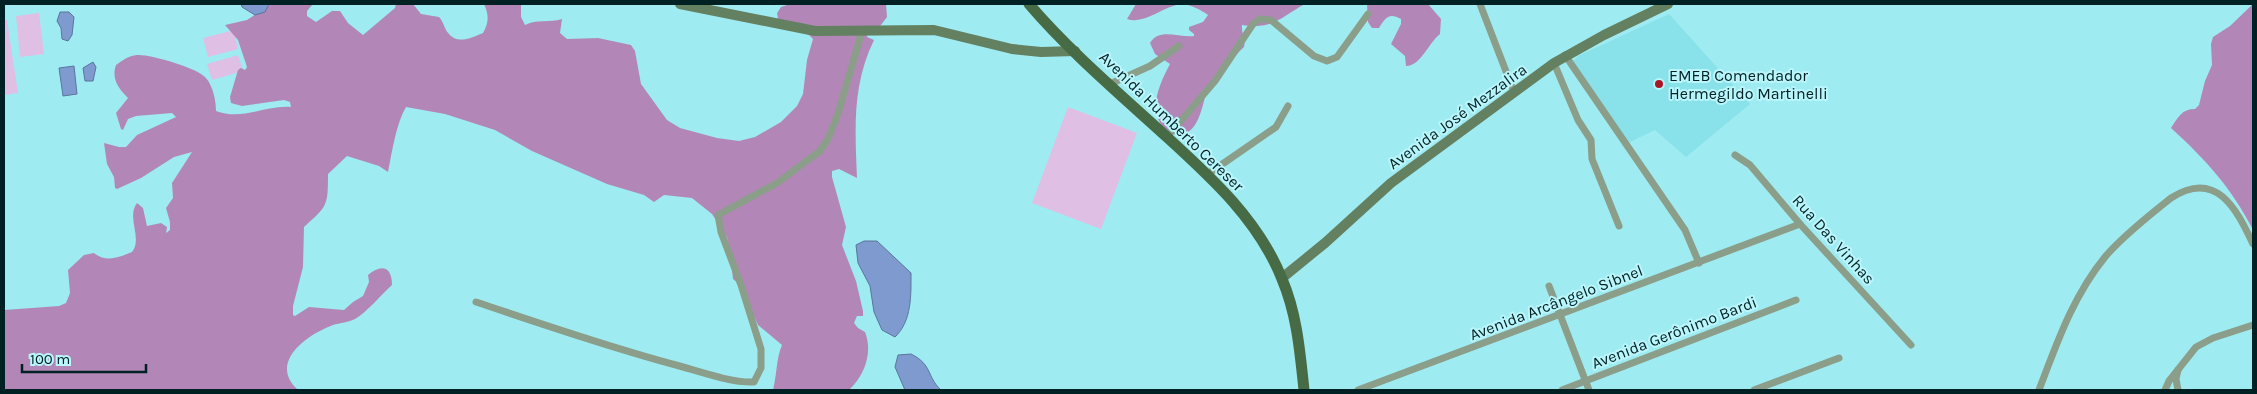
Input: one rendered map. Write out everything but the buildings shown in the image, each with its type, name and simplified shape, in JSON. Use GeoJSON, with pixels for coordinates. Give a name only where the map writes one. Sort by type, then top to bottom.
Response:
{"type":"FeatureCollection","features":[{"type":"Feature","properties":{"kind":"main road"},"geometry":{"type":"LineString","coordinates":[[680,4],[815,31],[934,30],[1012,49],[1041,52],[1074,51]]}},
{"type":"Feature","properties":{"kind":"main road","name":"Avenida Humberto Cereser"},"geometry":{"type":"LineString","coordinates":[[1029,4],[1074,51],[1208,174],[1249,220],[1282,278],[1294,314],[1304,390]]}},
{"type":"Feature","properties":{"kind":"main road","name":"Avenida José Mezzalira"},"geometry":{"type":"LineString","coordinates":[[1282,278],[1325,243],[1392,182],[1554,63],[1668,4]]}},
{"type":"Feature","properties":{"kind":"street"},"geometry":{"type":"LineString","coordinates":[[1480,4],[1514,92]]}},
{"type":"Feature","properties":{"kind":"street"},"geometry":{"type":"LineString","coordinates":[[1167,137],[1215,81],[1253,24],[1260,20],[1270,20],[1314,56],[1327,62],[1337,57],[1368,14]]}},
{"type":"Feature","properties":{"kind":"street"},"geometry":{"type":"LineString","coordinates":[[476,302],[620,350],[703,374],[744,382],[754,382],[761,368],[761,349],[741,285],[721,232],[718,215],[777,183],[820,151],[828,139],[838,114],[862,31]]}},
{"type":"Feature","properties":{"kind":"street"},"geometry":{"type":"LineString","coordinates":[[1110,84],[1150,66],[1179,46]]}},
{"type":"Feature","properties":{"kind":"street"},"geometry":{"type":"LineString","coordinates":[[1565,56],[1685,230],[1699,263]]}},
{"type":"Feature","properties":{"kind":"street"},"geometry":{"type":"LineString","coordinates":[[1554,63],[1578,120],[1591,140],[1592,159],[1619,226]]}},
{"type":"Feature","properties":{"kind":"street"},"geometry":{"type":"LineString","coordinates":[[1208,174],[1276,127],[1288,106]]}},
{"type":"Feature","properties":{"kind":"street","name":"Rua Das Vinhas"},"geometry":{"type":"LineString","coordinates":[[1734,155],[1750,165],[1800,224],[1911,345]]}},
{"type":"Feature","properties":{"kind":"street"},"geometry":{"type":"LineString","coordinates":[[2039,390],[2062,329],[2081,291],[2106,256],[2171,198],[2182,191],[2200,188],[2218,192],[2232,204],[2253,244]]}},
{"type":"Feature","properties":{"kind":"street","name":"Avenida Arcângelo Sibnel"},"geometry":{"type":"LineString","coordinates":[[1358,390],[1800,224]]}},
{"type":"Feature","properties":{"kind":"street"},"geometry":{"type":"LineString","coordinates":[[1549,286],[1589,390]]}},
{"type":"Feature","properties":{"kind":"street","name":"Avenida Gerônimo Bardi"},"geometry":{"type":"LineString","coordinates":[[1562,390],[1796,300]]}},
{"type":"Feature","properties":{"kind":"street"},"geometry":{"type":"LineString","coordinates":[[2166,390],[2169,381],[2196,347],[2204,342],[2253,325]]}},
{"type":"Feature","properties":{"kind":"street"},"geometry":{"type":"LineString","coordinates":[[1754,390],[1839,358]]}},
{"type":"Feature","properties":{"kind":"street"},"geometry":{"type":"LineString","coordinates":[[2178,369],[2178,390]]}},
{"type":"Feature","properties":{"kind":"shaded area"},"geometry":{"type":"Polygon","coordinates":[[[241,4],[269,4],[265,12],[255,15],[242,7],[241,4]]]}},
{"type":"Feature","properties":{"kind":"shaded area"},"geometry":{"type":"Polygon","coordinates":[[[271,4],[313,4],[307,11],[307,16],[316,22],[332,11],[340,11],[348,23],[363,35],[395,8],[396,4],[413,4],[421,14],[439,17],[449,34],[461,40],[483,33],[488,18],[484,4],[525,4],[521,5],[521,17],[525,25],[534,22],[562,19],[560,33],[567,39],[598,38],[631,45],[635,51],[641,84],[667,120],[680,128],[717,138],[739,141],[755,137],[781,122],[797,106],[803,94],[807,60],[813,39],[778,19],[777,13],[781,7],[790,4],[886,4],[887,17],[881,25],[868,32],[867,37],[874,40],[867,57],[858,91],[856,108],[857,178],[839,169],[832,171],[846,227],[842,245],[856,281],[863,311],[863,316],[857,316],[854,323],[865,332],[868,347],[866,363],[855,384],[849,390],[773,390],[782,345],[758,325],[740,285],[733,279],[727,237],[712,214],[692,198],[664,195],[654,202],[644,195],[607,184],[532,151],[495,130],[445,114],[406,107],[397,130],[388,172],[379,166],[347,156],[328,174],[325,205],[304,227],[303,267],[293,306],[293,315],[295,316],[309,307],[344,310],[363,296],[369,282],[368,275],[377,269],[381,268],[388,271],[392,279],[392,285],[360,316],[323,330],[302,343],[294,351],[289,360],[287,370],[290,380],[298,390],[4,390],[4,310],[59,306],[66,303],[70,293],[68,270],[84,255],[94,253],[103,258],[113,258],[132,252],[136,241],[133,215],[137,203],[143,208],[147,226],[161,223],[167,227],[166,233],[170,230],[166,208],[173,198],[172,183],[192,152],[174,157],[141,178],[117,189],[115,188],[114,177],[107,164],[104,143],[126,147],[137,135],[176,117],[172,113],[136,116],[128,119],[123,130],[121,129],[116,113],[128,98],[115,79],[116,65],[131,56],[143,55],[173,62],[194,70],[206,78],[211,85],[216,111],[226,114],[244,114],[272,108],[291,107],[290,102],[284,100],[242,106],[231,103],[230,97],[238,70],[241,68],[245,70],[247,67],[238,40],[225,25],[247,20],[271,4]]]}},
{"type":"Feature","properties":{"kind":"shaded area"},"geometry":{"type":"Polygon","coordinates":[[[1136,4],[1181,4],[1140,19],[1127,19],[1136,4]]]}},
{"type":"Feature","properties":{"kind":"shaded area"},"geometry":{"type":"Polygon","coordinates":[[[1181,4],[1305,4],[1269,24],[1261,26],[1242,25],[1244,47],[1212,80],[1194,126],[1189,132],[1179,135],[1164,128],[1156,113],[1159,88],[1170,64],[1155,54],[1150,43],[1154,38],[1164,34],[1194,36],[1189,27],[1203,22],[1208,15],[1188,5],[1181,4]]]}},
{"type":"Feature","properties":{"kind":"shaded area"},"geometry":{"type":"Polygon","coordinates":[[[1367,4],[1428,4],[1441,19],[1440,34],[1416,62],[1406,66],[1405,56],[1391,44],[1401,24],[1401,19],[1390,16],[1385,19],[1379,28],[1372,28],[1368,22],[1367,4]]]}},
{"type":"Feature","properties":{"kind":"shaded area"},"geometry":{"type":"Polygon","coordinates":[[[2253,4],[2253,230],[2227,187],[2195,151],[2171,128],[2181,114],[2187,110],[2195,109],[2199,105],[2205,81],[2212,65],[2211,44],[2213,37],[2230,26],[2253,4]]]}},
{"type":"Feature","properties":{"kind":"shaded area"},"geometry":{"type":"Polygon","coordinates":[[[60,12],[69,12],[74,17],[72,35],[68,41],[62,39],[61,28],[57,21],[60,12]]]}},
{"type":"Feature","properties":{"kind":"shaded area"},"geometry":{"type":"Polygon","coordinates":[[[39,13],[44,54],[20,57],[16,16],[39,13]]]}},
{"type":"Feature","properties":{"kind":"shaded area","name":"EMEB Comendador Hermegildo Martinelli"},"geometry":{"type":"Polygon","coordinates":[[[1669,14],[1750,104],[1686,157],[1655,130],[1628,143],[1572,63],[1578,56],[1669,14]]]}},
{"type":"Feature","properties":{"kind":"shaded area"},"geometry":{"type":"Polygon","coordinates":[[[4,20],[7,20],[18,93],[4,95],[4,20]]]}},
{"type":"Feature","properties":{"kind":"shaded area"},"geometry":{"type":"Polygon","coordinates":[[[234,30],[238,49],[208,57],[203,38],[234,30]]]}},
{"type":"Feature","properties":{"kind":"shaded area"},"geometry":{"type":"Polygon","coordinates":[[[238,55],[243,71],[212,80],[207,64],[238,55]]]}},
{"type":"Feature","properties":{"kind":"shaded area"},"geometry":{"type":"Polygon","coordinates":[[[93,62],[96,67],[93,81],[85,81],[83,68],[93,62]]]}},
{"type":"Feature","properties":{"kind":"shaded area"},"geometry":{"type":"Polygon","coordinates":[[[74,66],[77,94],[63,96],[59,68],[74,66]]]}},
{"type":"Feature","properties":{"kind":"shaded area"},"geometry":{"type":"Polygon","coordinates":[[[1068,107],[1137,133],[1101,229],[1032,203],[1068,107]]]}},
{"type":"Feature","properties":{"kind":"shaded area"},"geometry":{"type":"Polygon","coordinates":[[[864,241],[877,241],[911,273],[908,316],[901,331],[895,337],[882,330],[874,312],[870,286],[858,263],[856,245],[864,241]]]}},
{"type":"Feature","properties":{"kind":"shaded area"},"geometry":{"type":"Polygon","coordinates":[[[911,354],[923,362],[936,385],[941,390],[905,390],[895,367],[898,355],[911,354]]]}},
{"type":"Feature","properties":{"kind":"place","name":"EMEB Comendador Hermegildo Martinelli"},"geometry":{"type":"Point","coordinates":[1659,84]}}]}
